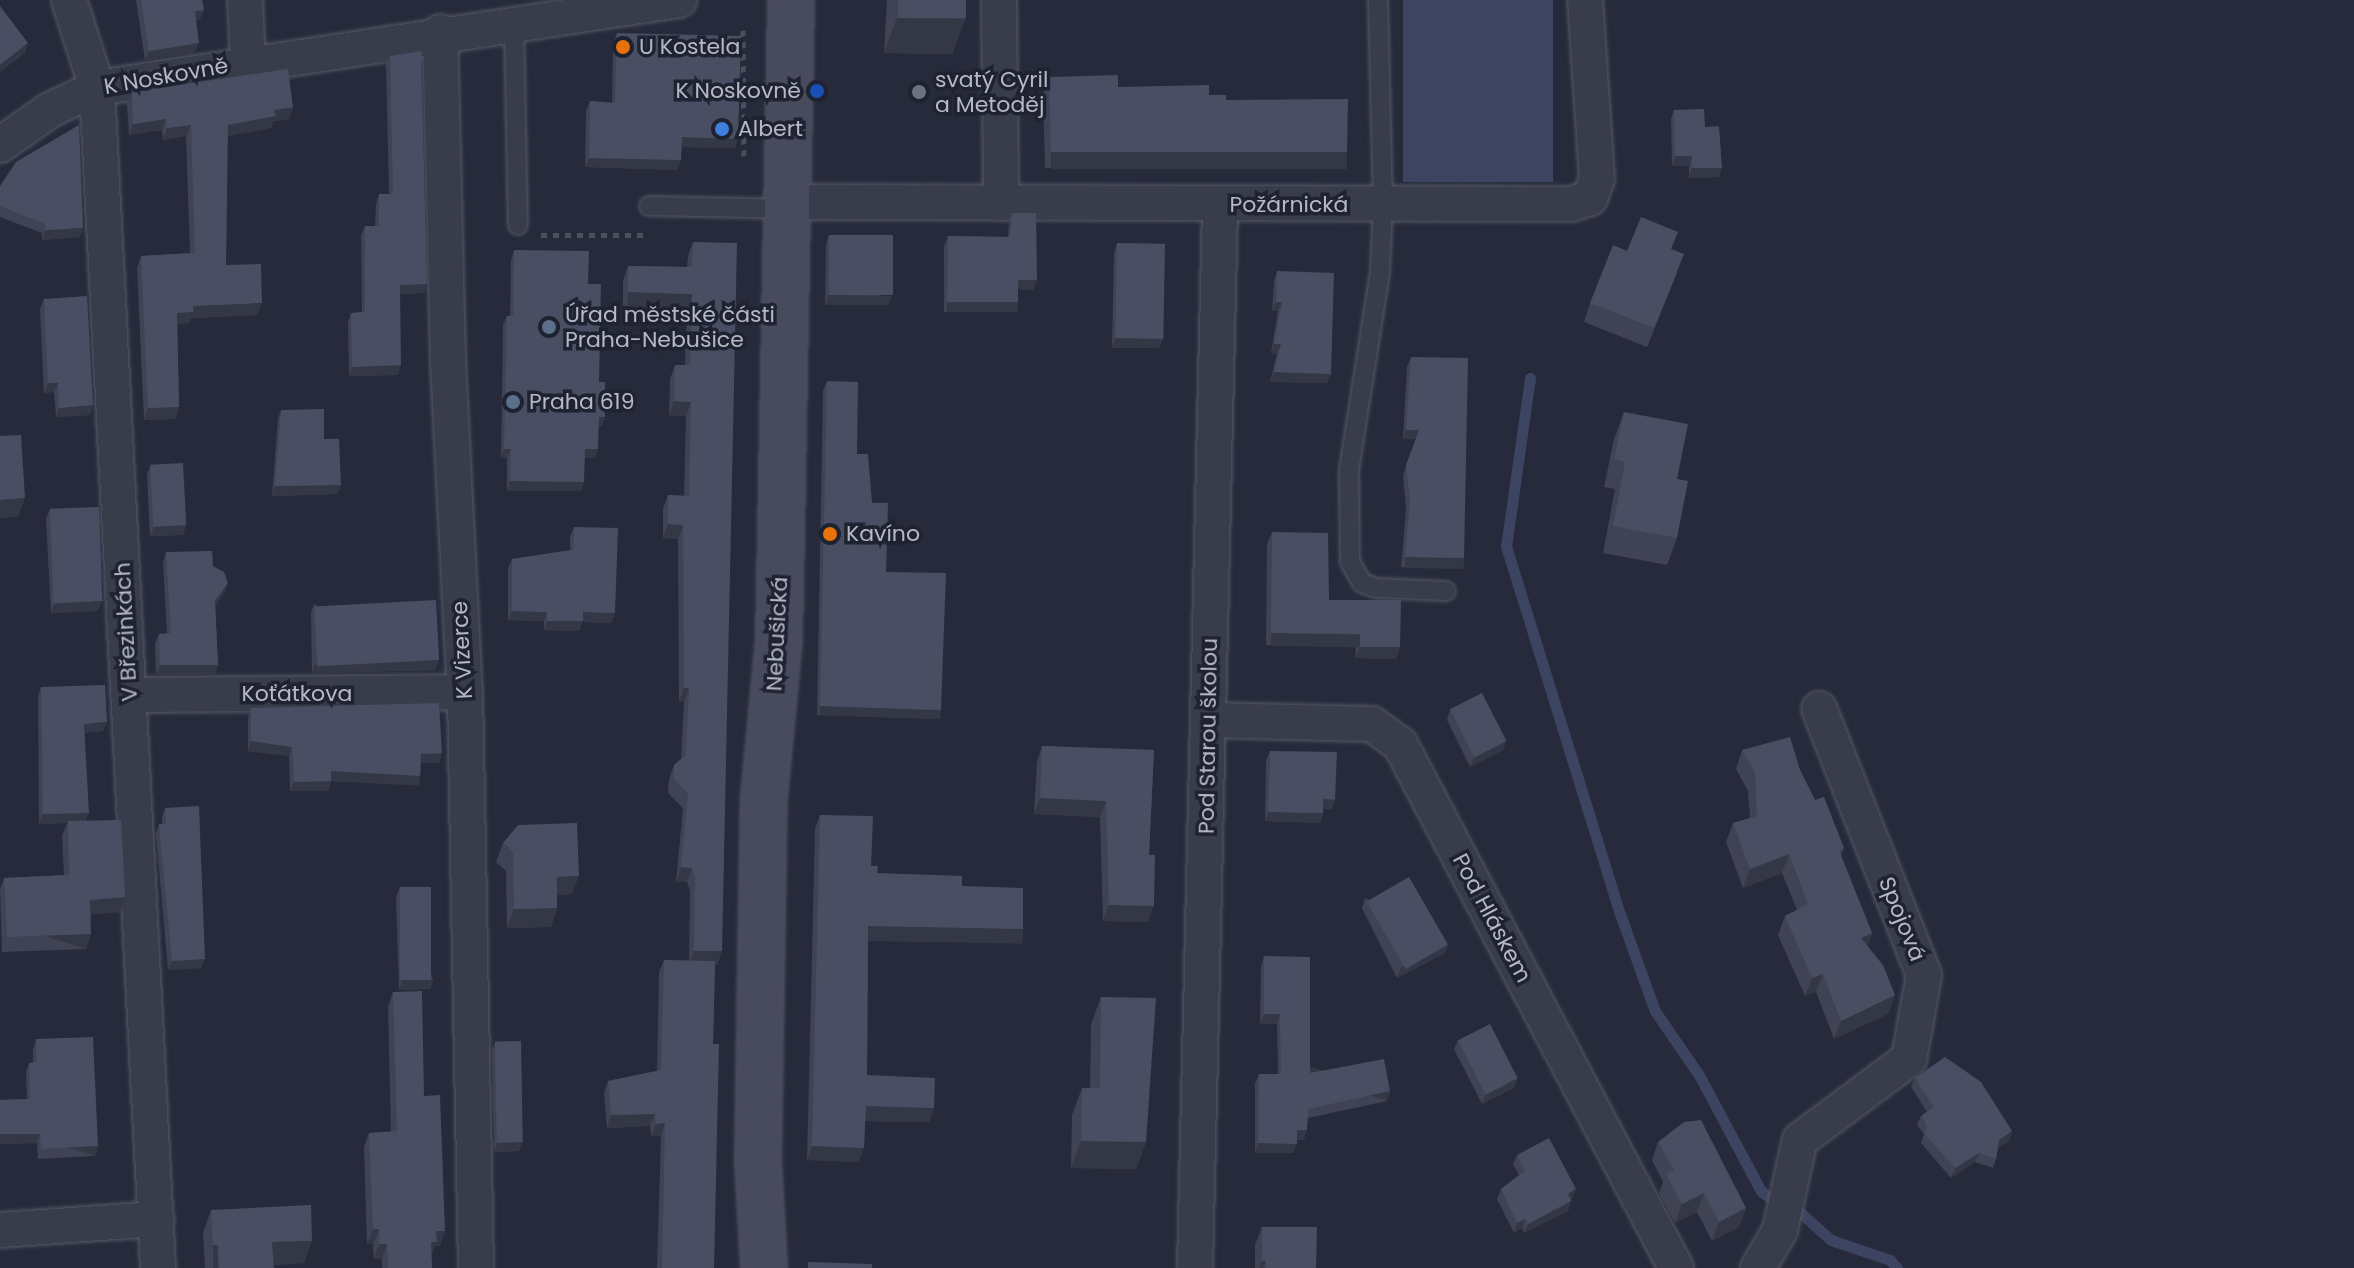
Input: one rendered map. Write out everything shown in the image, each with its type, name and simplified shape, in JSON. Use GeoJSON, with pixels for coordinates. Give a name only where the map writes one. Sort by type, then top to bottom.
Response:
{"type":"FeatureCollection","features":[{"type":"Feature","properties":{"kind":"street","name":"V Březinkách"},"geometry":{"type":"LineString","coordinates":[[69,0],[97,88],[158,1268]]}},
{"type":"Feature","properties":{"kind":"street"},"geometry":{"type":"LineString","coordinates":[[245,0],[248,61]]}},
{"type":"Feature","properties":{"kind":"street","name":"K Noskovně"},"geometry":{"type":"LineString","coordinates":[[0,145],[50,110],[97,88],[248,61],[679,0]]}},
{"type":"Feature","properties":{"kind":"street","name":"Nebušická"},"geometry":{"type":"LineString","coordinates":[[764,1268],[758,1162],[764,814],[779,639],[791,0]]}},
{"type":"Feature","properties":{"kind":"street"},"geometry":{"type":"LineString","coordinates":[[999,0],[1001,203]]}},
{"type":"Feature","properties":{"kind":"street","name":"Požárnická"},"geometry":{"type":"LineString","coordinates":[[788,206],[1001,203],[1543,206],[1590,198],[1597,179],[1585,0]]}},
{"type":"Feature","properties":{"kind":"street","name":"K Vizerce"},"geometry":{"type":"LineString","coordinates":[[440,32],[465,692],[476,1268]]}},
{"type":"Feature","properties":{"kind":"street","name":"Pod Starou školou"},"geometry":{"type":"LineString","coordinates":[[1195,1268],[1220,205]]}},
{"type":"Feature","properties":{"kind":"street","name":"Koťátkova"},"geometry":{"type":"LineString","coordinates":[[129,695],[465,692]]}},
{"type":"Feature","properties":{"kind":"street","name":"Spojová"},"geometry":{"type":"LineString","coordinates":[[1758,1268],[1780,1230],[1800,1140],[1909,1059],[1924,975],[1819,709]]}},
{"type":"Feature","properties":{"kind":"street","name":"Pod Hláskem"},"geometry":{"type":"LineString","coordinates":[[1208,720],[1372,724],[1400,744],[1676,1268]]}},
{"type":"Feature","properties":{"kind":"street"},"geometry":{"type":"LineString","coordinates":[[0,1230],[157,1219]]}},
{"type":"Feature","properties":{"kind":"lane"},"geometry":{"type":"LineString","coordinates":[[1378,0],[1383,205],[1380,272],[1349,471],[1350,562],[1362,583],[1376,588],[1446,591]]}},
{"type":"Feature","properties":{"kind":"lane"},"geometry":{"type":"LineString","coordinates":[[514,23],[518,225]]}},
{"type":"Feature","properties":{"kind":"lane"},"geometry":{"type":"LineString","coordinates":[[649,206],[788,206]]}},
{"type":"Feature","properties":{"kind":"path"},"geometry":{"type":"LineString","coordinates":[[743,30],[745,208]]}},
{"type":"Feature","properties":{"kind":"path"},"geometry":{"type":"LineString","coordinates":[[614,234],[649,235]]}},
{"type":"Feature","properties":{"kind":"water"},"geometry":{"type":"Polygon","coordinates":[[[1403,0],[1553,0],[1553,182],[1403,182],[1403,0]]]}},
{"type":"Feature","properties":{"kind":"building"},"geometry":{"type":"Polygon","coordinates":[[[141,0],[202,0],[204,10],[195,11],[199,43],[149,51],[141,0]]]}},
{"type":"Feature","properties":{"kind":"building"},"geometry":{"type":"Polygon","coordinates":[[[898,0],[966,0],[966,18],[898,18],[898,0]]]}},
{"type":"Feature","properties":{"kind":"building"},"geometry":{"type":"Polygon","coordinates":[[[0,6],[28,43],[0,65],[0,6]]]}},
{"type":"Feature","properties":{"kind":"building"},"geometry":{"type":"Polygon","coordinates":[[[617,33],[741,36],[738,139],[682,137],[681,160],[589,158],[590,101],[615,103],[617,33]]]}},
{"type":"Feature","properties":{"kind":"building"},"geometry":{"type":"Polygon","coordinates":[[[421,51],[427,284],[400,285],[401,365],[352,367],[351,313],[365,312],[365,226],[379,226],[379,194],[393,194],[390,56],[421,51]]]}},
{"type":"Feature","properties":{"kind":"building"},"geometry":{"type":"Polygon","coordinates":[[[288,69],[293,107],[274,110],[276,116],[228,125],[226,265],[261,264],[262,303],[193,306],[193,312],[177,313],[179,407],[148,408],[141,256],[195,253],[191,125],[167,128],[166,119],[133,124],[132,92],[288,69]]]}},
{"type":"Feature","properties":{"kind":"building"},"geometry":{"type":"Polygon","coordinates":[[[1118,75],[1118,87],[1209,85],[1209,95],[1226,95],[1226,100],[1348,99],[1347,152],[1051,152],[1049,77],[1118,75]]]}},
{"type":"Feature","properties":{"kind":"building"},"geometry":{"type":"Polygon","coordinates":[[[1704,109],[1705,127],[1719,126],[1722,168],[1692,168],[1692,156],[1675,156],[1674,110],[1704,109]]]}},
{"type":"Feature","properties":{"kind":"building"},"geometry":{"type":"Polygon","coordinates":[[[79,125],[83,228],[45,230],[45,224],[0,206],[0,186],[16,162],[79,125]]]}},
{"type":"Feature","properties":{"kind":"building"},"geometry":{"type":"Polygon","coordinates":[[[1012,213],[1036,213],[1037,280],[1018,280],[1018,302],[947,302],[948,236],[1010,237],[1012,213]]]}},
{"type":"Feature","properties":{"kind":"building"},"geometry":{"type":"Polygon","coordinates":[[[1641,217],[1678,232],[1671,249],[1684,254],[1654,328],[1590,303],[1613,245],[1627,251],[1641,217]]]}},
{"type":"Feature","properties":{"kind":"building"},"geometry":{"type":"Polygon","coordinates":[[[829,235],[893,235],[893,295],[829,295],[829,235]]]}},
{"type":"Feature","properties":{"kind":"building"},"geometry":{"type":"Polygon","coordinates":[[[693,242],[737,243],[722,951],[694,951],[695,876],[692,868],[681,867],[688,793],[674,779],[674,765],[686,755],[689,688],[684,688],[683,525],[668,524],[668,495],[689,496],[691,402],[674,401],[675,365],[690,365],[692,294],[628,292],[628,266],[692,267],[693,242]]]}},
{"type":"Feature","properties":{"kind":"building"},"geometry":{"type":"Polygon","coordinates":[[[1117,243],[1165,244],[1163,339],[1115,338],[1117,243]]]}},
{"type":"Feature","properties":{"kind":"building"},"geometry":{"type":"Polygon","coordinates":[[[514,250],[589,251],[588,284],[601,284],[599,382],[605,382],[605,417],[599,417],[598,449],[585,449],[584,482],[510,481],[511,449],[504,449],[507,316],[513,316],[514,250]]]}},
{"type":"Feature","properties":{"kind":"building"},"geometry":{"type":"Polygon","coordinates":[[[1277,271],[1334,273],[1331,374],[1274,372],[1281,344],[1274,344],[1282,302],[1276,302],[1277,271]]]}},
{"type":"Feature","properties":{"kind":"building"},"geometry":{"type":"Polygon","coordinates":[[[87,296],[93,405],[59,408],[58,383],[48,383],[44,299],[87,296]]]}},
{"type":"Feature","properties":{"kind":"building"},"geometry":{"type":"Polygon","coordinates":[[[1411,357],[1468,358],[1464,558],[1405,557],[1410,501],[1406,465],[1419,430],[1406,430],[1411,357]]]}},
{"type":"Feature","properties":{"kind":"building"},"geometry":{"type":"Polygon","coordinates":[[[827,381],[858,382],[857,454],[868,454],[872,503],[888,503],[886,572],[946,573],[941,710],[820,706],[827,381]]]}},
{"type":"Feature","properties":{"kind":"building"},"geometry":{"type":"Polygon","coordinates":[[[324,409],[324,439],[339,439],[341,485],[275,486],[281,410],[324,409]]]}},
{"type":"Feature","properties":{"kind":"building"},"geometry":{"type":"Polygon","coordinates":[[[1624,412],[1688,424],[1677,479],[1688,481],[1677,538],[1613,526],[1625,462],[1614,459],[1624,412]]]}},
{"type":"Feature","properties":{"kind":"building"},"geometry":{"type":"Polygon","coordinates":[[[21,435],[25,498],[0,500],[0,436],[21,435]]]}},
{"type":"Feature","properties":{"kind":"building"},"geometry":{"type":"Polygon","coordinates":[[[183,463],[186,525],[153,527],[150,465],[183,463]]]}},
{"type":"Feature","properties":{"kind":"building"},"geometry":{"type":"Polygon","coordinates":[[[99,507],[102,601],[53,603],[50,509],[99,507]]]}},
{"type":"Feature","properties":{"kind":"building"},"geometry":{"type":"Polygon","coordinates":[[[574,527],[618,528],[615,613],[583,612],[583,621],[547,621],[547,612],[512,611],[512,559],[573,550],[574,527]]]}},
{"type":"Feature","properties":{"kind":"building"},"geometry":{"type":"Polygon","coordinates":[[[1272,532],[1328,533],[1329,600],[1401,600],[1400,647],[1360,647],[1360,634],[1271,633],[1272,532]]]}},
{"type":"Feature","properties":{"kind":"building"},"geometry":{"type":"Polygon","coordinates":[[[212,551],[213,566],[224,572],[228,583],[215,601],[218,665],[160,665],[159,634],[171,633],[166,552],[212,551]]]}},
{"type":"Feature","properties":{"kind":"building"},"geometry":{"type":"Polygon","coordinates":[[[436,600],[439,660],[317,666],[314,606],[436,600]]]}},
{"type":"Feature","properties":{"kind":"building"},"geometry":{"type":"Polygon","coordinates":[[[105,685],[107,722],[84,724],[89,813],[43,814],[41,687],[105,685]]]}},
{"type":"Feature","properties":{"kind":"building"},"geometry":{"type":"Polygon","coordinates":[[[1482,693],[1507,741],[1474,757],[1450,709],[1482,693]]]}},
{"type":"Feature","properties":{"kind":"building"},"geometry":{"type":"Polygon","coordinates":[[[439,703],[442,753],[421,754],[420,776],[331,771],[331,781],[294,782],[292,747],[251,741],[251,708],[439,703]]]}},
{"type":"Feature","properties":{"kind":"building"},"geometry":{"type":"Polygon","coordinates":[[[1790,737],[1800,770],[1815,800],[1824,797],[1844,848],[1839,850],[1872,933],[1861,938],[1883,965],[1895,995],[1841,1021],[1823,974],[1812,978],[1785,916],[1808,904],[1789,854],[1750,869],[1733,823],[1757,816],[1755,772],[1742,750],[1790,737]]]}},
{"type":"Feature","properties":{"kind":"building"},"geometry":{"type":"Polygon","coordinates":[[[1042,746],[1154,750],[1149,855],[1155,855],[1154,906],[1109,905],[1106,801],[1040,798],[1042,746]]]}},
{"type":"Feature","properties":{"kind":"building"},"geometry":{"type":"Polygon","coordinates":[[[1270,751],[1337,752],[1335,800],[1323,799],[1323,813],[1268,812],[1270,751]]]}},
{"type":"Feature","properties":{"kind":"building"},"geometry":{"type":"Polygon","coordinates":[[[199,806],[205,959],[172,961],[159,824],[166,824],[165,808],[199,806]]]}},
{"type":"Feature","properties":{"kind":"building"},"geometry":{"type":"Polygon","coordinates":[[[820,815],[873,816],[871,866],[878,866],[877,873],[962,876],[962,886],[1023,888],[1023,929],[868,926],[867,1075],[935,1078],[934,1108],[866,1106],[864,1148],[812,1146],[820,815]]]}},
{"type":"Feature","properties":{"kind":"building"},"geometry":{"type":"Polygon","coordinates":[[[121,820],[125,897],[90,900],[91,934],[7,937],[4,878],[69,875],[68,821],[121,820]]]}},
{"type":"Feature","properties":{"kind":"building"},"geometry":{"type":"Polygon","coordinates":[[[577,823],[579,876],[557,877],[557,908],[514,909],[513,852],[503,843],[518,825],[577,823]]]}},
{"type":"Feature","properties":{"kind":"building"},"geometry":{"type":"Polygon","coordinates":[[[1409,877],[1448,945],[1406,969],[1367,901],[1409,877]]]}},
{"type":"Feature","properties":{"kind":"building"},"geometry":{"type":"Polygon","coordinates":[[[400,887],[431,887],[431,980],[400,980],[400,887]]]}},
{"type":"Feature","properties":{"kind":"building"},"geometry":{"type":"Polygon","coordinates":[[[1264,956],[1310,957],[1310,1073],[1384,1059],[1390,1091],[1308,1109],[1307,1130],[1297,1130],[1297,1144],[1258,1143],[1259,1074],[1281,1074],[1280,1014],[1264,1014],[1264,956]]]}},
{"type":"Feature","properties":{"kind":"building"},"geometry":{"type":"Polygon","coordinates":[[[664,960],[715,961],[713,1044],[719,1044],[714,1268],[662,1268],[665,1123],[656,1124],[655,1114],[611,1115],[608,1081],[661,1070],[664,960]]]}},
{"type":"Feature","properties":{"kind":"building"},"geometry":{"type":"Polygon","coordinates":[[[422,991],[424,1096],[440,1095],[445,1231],[436,1231],[437,1242],[431,1242],[432,1268],[388,1268],[387,1244],[379,1244],[379,1229],[373,1229],[369,1133],[397,1131],[393,992],[422,991]]]}},
{"type":"Feature","properties":{"kind":"building"},"geometry":{"type":"Polygon","coordinates":[[[1101,997],[1156,998],[1146,1142],[1081,1141],[1082,1088],[1100,1088],[1101,997]]]}},
{"type":"Feature","properties":{"kind":"building"},"geometry":{"type":"Polygon","coordinates":[[[1490,1024],[1518,1078],[1486,1095],[1458,1040],[1490,1024]]]}},
{"type":"Feature","properties":{"kind":"building"},"geometry":{"type":"Polygon","coordinates":[[[93,1037],[98,1146],[41,1149],[40,1134],[0,1134],[0,1100],[30,1099],[29,1063],[37,1062],[36,1039],[93,1037]]]}},
{"type":"Feature","properties":{"kind":"building"},"geometry":{"type":"Polygon","coordinates":[[[495,1041],[521,1041],[523,1142],[497,1142],[495,1041]]]}},
{"type":"Feature","properties":{"kind":"building"},"geometry":{"type":"Polygon","coordinates":[[[1945,1057],[1981,1082],[2012,1131],[1999,1140],[1996,1159],[1979,1153],[1955,1168],[1924,1133],[1927,1125],[1921,1116],[1934,1107],[1915,1078],[1945,1057]]]}},
{"type":"Feature","properties":{"kind":"building"},"geometry":{"type":"Polygon","coordinates":[[[1701,1120],[1746,1208],[1719,1222],[1704,1193],[1682,1204],[1666,1174],[1674,1170],[1658,1142],[1684,1122],[1701,1120]]]}},
{"type":"Feature","properties":{"kind":"building"},"geometry":{"type":"Polygon","coordinates":[[[1549,1138],[1576,1189],[1568,1194],[1571,1201],[1528,1224],[1525,1219],[1517,1223],[1501,1189],[1525,1171],[1517,1155],[1549,1138]]]}},
{"type":"Feature","properties":{"kind":"building"},"geometry":{"type":"Polygon","coordinates":[[[311,1205],[312,1241],[272,1242],[274,1268],[219,1268],[218,1245],[213,1245],[211,1210],[311,1205]]]}},
{"type":"Feature","properties":{"kind":"building"},"geometry":{"type":"Polygon","coordinates":[[[1262,1227],[1317,1227],[1316,1268],[1266,1268],[1266,1261],[1262,1261],[1262,1227]]]}},
{"type":"Feature","properties":{"kind":"building"},"geometry":{"type":"Polygon","coordinates":[[[808,1262],[872,1264],[872,1268],[808,1268],[808,1262]]]}},
{"type":"Feature","properties":{"kind":"waterway"},"geometry":{"type":"LineString","coordinates":[[1530,378],[1506,546],[1620,914],[1655,1011],[1699,1075],[1761,1191],[1773,1200]]}},
{"type":"Feature","properties":{"kind":"waterway"},"geometry":{"type":"LineString","coordinates":[[1802,1214],[1831,1240],[1890,1260],[1897,1268]]}},
{"type":"Feature","properties":{"kind":"place","name":"U Kostela"},"geometry":{"type":"Point","coordinates":[623,47]}},
{"type":"Feature","properties":{"kind":"place","name":"K Noskovně"},"geometry":{"type":"Point","coordinates":[817,91]}},
{"type":"Feature","properties":{"kind":"place","name":"svatý Cyril a Metoděj"},"geometry":{"type":"Point","coordinates":[919,92]}},
{"type":"Feature","properties":{"kind":"place","name":"Albert"},"geometry":{"type":"Point","coordinates":[722,129]}},
{"type":"Feature","properties":{"kind":"place","name":"Úřad městské části Praha-Nebušice"},"geometry":{"type":"Point","coordinates":[549,327]}},
{"type":"Feature","properties":{"kind":"place","name":"Praha 619"},"geometry":{"type":"Point","coordinates":[513,402]}},
{"type":"Feature","properties":{"kind":"place","name":"Kavíno"},"geometry":{"type":"Point","coordinates":[830,534]}}]}
